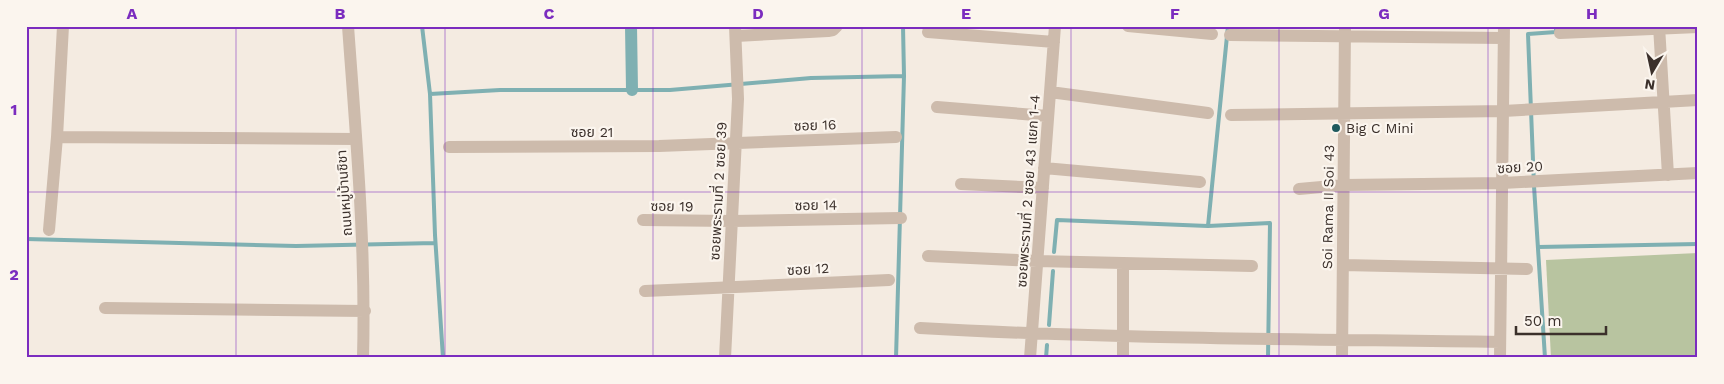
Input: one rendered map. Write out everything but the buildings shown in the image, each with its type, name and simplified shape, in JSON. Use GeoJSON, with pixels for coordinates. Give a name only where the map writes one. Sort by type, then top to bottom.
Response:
{"type":"FeatureCollection","features":[{"type":"Feature","properties":{"kind":"street"},"geometry":{"type":"LineString","coordinates":[[49,230],[57,138],[63,26]]}},
{"type":"Feature","properties":{"kind":"street","name":"ถนนหมู่บ้านชิชา"},"geometry":{"type":"LineString","coordinates":[[348,26],[362,225],[363,358]]}},
{"type":"Feature","properties":{"kind":"street"},"geometry":{"type":"LineString","coordinates":[[735,31],[828,32],[837,26]]}},
{"type":"Feature","properties":{"kind":"street","name":"ซอยพระรามที่ 2 ซอย 43 แยก 1-4"},"geometry":{"type":"LineString","coordinates":[[1030,358],[1055,26]]}},
{"type":"Feature","properties":{"kind":"street"},"geometry":{"type":"LineString","coordinates":[[1128,26],[1212,34]]}},
{"type":"Feature","properties":{"kind":"street"},"geometry":{"type":"LineString","coordinates":[[1560,33],[1659,27],[1698,27]]}},
{"type":"Feature","properties":{"kind":"street"},"geometry":{"type":"LineString","coordinates":[[1659,27],[1668,175]]}},
{"type":"Feature","properties":{"kind":"street","name":"ซอยพระรามที่ 2 ซอย 39"},"geometry":{"type":"LineString","coordinates":[[725,358],[738,99],[735,31]]}},
{"type":"Feature","properties":{"kind":"street"},"geometry":{"type":"LineString","coordinates":[[1230,35],[1345,31],[1503,32],[1500,358]]}},
{"type":"Feature","properties":{"kind":"street","name":"Soi Rama II Soi 43"},"geometry":{"type":"LineString","coordinates":[[1342,358],[1345,31]]}},
{"type":"Feature","properties":{"kind":"street"},"geometry":{"type":"LineString","coordinates":[[928,32],[1054,42]]}},
{"type":"Feature","properties":{"kind":"street"},"geometry":{"type":"LineString","coordinates":[[1050,92],[1208,114]]}},
{"type":"Feature","properties":{"kind":"street"},"geometry":{"type":"LineString","coordinates":[[1231,115],[1503,111],[1698,100]]}},
{"type":"Feature","properties":{"kind":"street"},"geometry":{"type":"LineString","coordinates":[[937,108],[1048,116]]}},
{"type":"Feature","properties":{"kind":"street","name":"ซอย 16"},"geometry":{"type":"LineString","coordinates":[[736,143],[896,137]]}},
{"type":"Feature","properties":{"kind":"street"},"geometry":{"type":"LineString","coordinates":[[57,138],[356,139]]}},
{"type":"Feature","properties":{"kind":"street","name":"ซอย 21"},"geometry":{"type":"LineString","coordinates":[[448,147],[659,146],[736,143]]}},
{"type":"Feature","properties":{"kind":"street"},"geometry":{"type":"LineString","coordinates":[[1044,168],[1200,182]]}},
{"type":"Feature","properties":{"kind":"street","name":"ซอย 20"},"geometry":{"type":"LineString","coordinates":[[1299,189],[1344,185],[1502,183],[1698,173]]}},
{"type":"Feature","properties":{"kind":"street"},"geometry":{"type":"LineString","coordinates":[[961,184],[1043,188]]}},
{"type":"Feature","properties":{"kind":"street","name":"ซอย 14"},"geometry":{"type":"LineString","coordinates":[[732,221],[901,218]]}},
{"type":"Feature","properties":{"kind":"street","name":"ซอย 19"},"geometry":{"type":"LineString","coordinates":[[643,220],[732,221]]}},
{"type":"Feature","properties":{"kind":"street"},"geometry":{"type":"LineString","coordinates":[[928,256],[1037,261],[1252,266]]}},
{"type":"Feature","properties":{"kind":"street"},"geometry":{"type":"LineString","coordinates":[[1123,358],[1124,263]]}},
{"type":"Feature","properties":{"kind":"street"},"geometry":{"type":"LineString","coordinates":[[1343,265],[1527,269]]}},
{"type":"Feature","properties":{"kind":"street","name":"ซอย 12"},"geometry":{"type":"LineString","coordinates":[[645,291],[889,280]]}},
{"type":"Feature","properties":{"kind":"street"},"geometry":{"type":"LineString","coordinates":[[105,308],[364,311]]}},
{"type":"Feature","properties":{"kind":"street"},"geometry":{"type":"LineString","coordinates":[[920,328],[1124,337],[1500,342]]}},
{"type":"Feature","properties":{"kind":"green space"},"geometry":{"type":"Polygon","coordinates":[[[1698,253],[1698,358],[1551,358],[1546,260],[1698,253]]]}},
{"type":"Feature","properties":{"kind":"waterway"},"geometry":{"type":"LineString","coordinates":[[422,26],[430,94]]}},
{"type":"Feature","properties":{"kind":"waterway"},"geometry":{"type":"LineString","coordinates":[[631,26],[632,90]]}},
{"type":"Feature","properties":{"kind":"waterway"},"geometry":{"type":"LineString","coordinates":[[896,358],[904,76],[903,26]]}},
{"type":"Feature","properties":{"kind":"waterway"},"geometry":{"type":"LineString","coordinates":[[1208,226],[1228,26]]}},
{"type":"Feature","properties":{"kind":"waterway"},"geometry":{"type":"LineString","coordinates":[[1545,358],[1534,186],[1528,34],[1556,32],[1556,26]]}},
{"type":"Feature","properties":{"kind":"waterway"},"geometry":{"type":"LineString","coordinates":[[443,358],[435,235],[430,94],[500,90],[670,90],[811,78],[904,76]]}},
{"type":"Feature","properties":{"kind":"waterway"},"geometry":{"type":"LineString","coordinates":[[1054,252],[1057,220],[1208,226],[1270,223],[1268,358]]}},
{"type":"Feature","properties":{"kind":"waterway"},"geometry":{"type":"LineString","coordinates":[[26,239],[296,246],[435,243]]}},
{"type":"Feature","properties":{"kind":"waterway"},"geometry":{"type":"LineString","coordinates":[[1538,247],[1698,244]]}},
{"type":"Feature","properties":{"kind":"waterway"},"geometry":{"type":"LineString","coordinates":[[1049,325],[1053,271]]}},
{"type":"Feature","properties":{"kind":"waterway"},"geometry":{"type":"LineString","coordinates":[[1046,358],[1047,345]]}},
{"type":"Feature","properties":{"kind":"place","name":"Big C Mini"},"geometry":{"type":"Point","coordinates":[1336,128]}}]}
